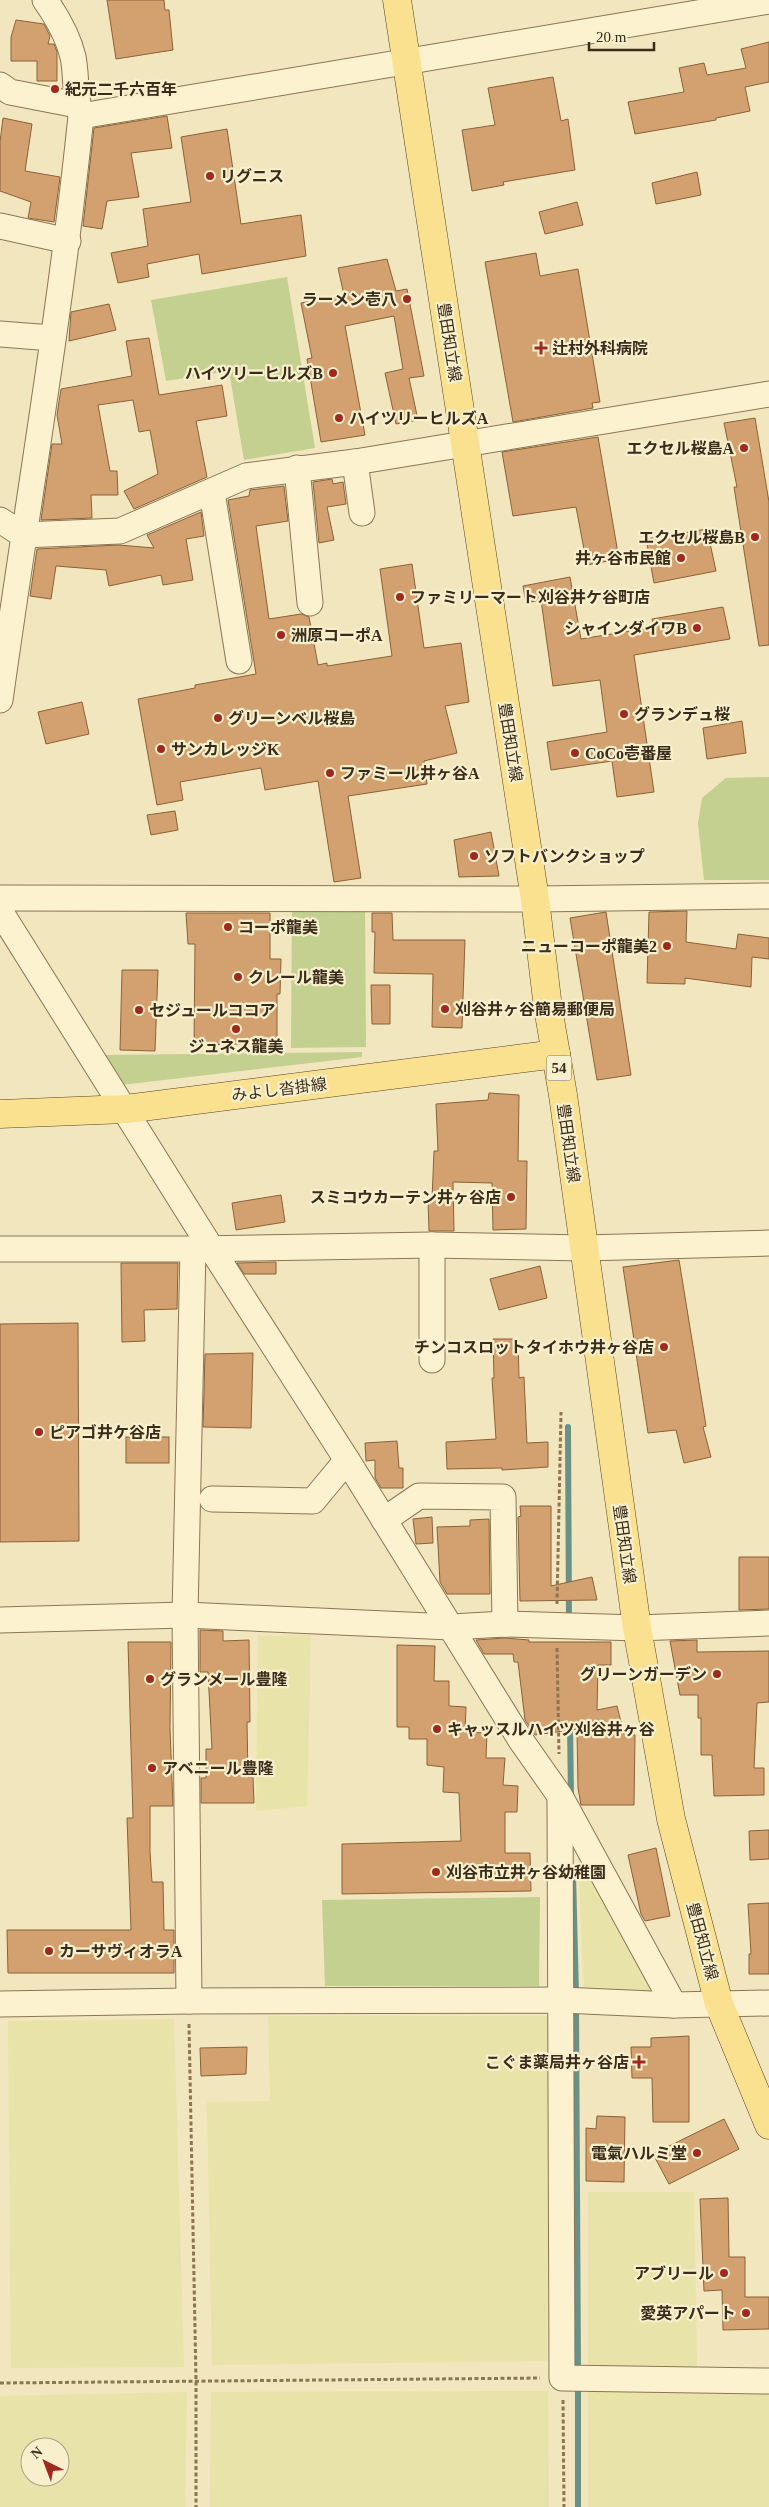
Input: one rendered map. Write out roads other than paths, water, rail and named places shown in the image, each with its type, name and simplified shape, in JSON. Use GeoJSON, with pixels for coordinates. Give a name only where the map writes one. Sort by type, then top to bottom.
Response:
{"type":"FeatureCollection","features":[{"type":"Feature","properties":{"kind":"main road","name":"豊田知立線"},"geometry":{"type":"LineString","coordinates":[[397,0],[535,898],[548,1008],[584,1248],[636,1628],[671,1818],[719,2004],[769,2124]]}},
{"type":"Feature","properties":{"kind":"main road","name":"みよし沓掛線"},"geometry":{"type":"LineString","coordinates":[[0,1114],[126,1109],[556,1054]]}},
{"type":"Feature","properties":{"kind":"street"},"geometry":{"type":"LineString","coordinates":[[0,700],[52,338],[68,241],[79,110],[73,57],[58,17],[45,0]]}},
{"type":"Feature","properties":{"kind":"street"},"geometry":{"type":"LineString","coordinates":[[0,85],[10,92],[79,110],[408,62],[769,1]]}},
{"type":"Feature","properties":{"kind":"street"},"geometry":{"type":"LineString","coordinates":[[0,226],[68,241]]}},
{"type":"Feature","properties":{"kind":"street"},"geometry":{"type":"LineString","coordinates":[[0,334],[52,338]]}},
{"type":"Feature","properties":{"kind":"street"},"geometry":{"type":"LineString","coordinates":[[0,520],[23,535],[120,531],[246,476],[355,462],[769,394]]}},
{"type":"Feature","properties":{"kind":"street"},"geometry":{"type":"LineString","coordinates":[[355,462],[362,514]]}},
{"type":"Feature","properties":{"kind":"street"},"geometry":{"type":"LineString","coordinates":[[297,468],[310,603]]}},
{"type":"Feature","properties":{"kind":"street"},"geometry":{"type":"LineString","coordinates":[[212,492],[239,661]]}},
{"type":"Feature","properties":{"kind":"street"},"geometry":{"type":"LineString","coordinates":[[0,898],[769,896]]}},
{"type":"Feature","properties":{"kind":"street"},"geometry":{"type":"LineString","coordinates":[[0,911],[126,1109],[202,1249],[347,1460],[520,1739],[560,1796],[674,2005]]}},
{"type":"Feature","properties":{"kind":"street"},"geometry":{"type":"LineString","coordinates":[[0,1249],[202,1249],[432,1245],[584,1248],[769,1242]]}},
{"type":"Feature","properties":{"kind":"street"},"geometry":{"type":"LineString","coordinates":[[432,1245],[432,1360]]}},
{"type":"Feature","properties":{"kind":"street"},"geometry":{"type":"LineString","coordinates":[[189,2001],[185,1615],[202,1249]]}},
{"type":"Feature","properties":{"kind":"street"},"geometry":{"type":"LineString","coordinates":[[212,1500],[313,1501],[347,1460]]}},
{"type":"Feature","properties":{"kind":"street"},"geometry":{"type":"LineString","coordinates":[[384,1520],[418,1496],[504,1496],[505,1624]]}},
{"type":"Feature","properties":{"kind":"street"},"geometry":{"type":"LineString","coordinates":[[0,1620],[185,1615],[451,1627],[505,1624],[636,1628],[769,1623]]}},
{"type":"Feature","properties":{"kind":"street"},"geometry":{"type":"LineString","coordinates":[[560,1796],[562,2378],[769,2381]]}},
{"type":"Feature","properties":{"kind":"street"},"geometry":{"type":"LineString","coordinates":[[0,2004],[189,2001],[562,2000],[674,2005],[769,2003]]}},
{"type":"Feature","properties":{"kind":"waterway"},"geometry":{"type":"LineString","coordinates":[[568,1427],[569,1621]]}},
{"type":"Feature","properties":{"kind":"waterway"},"geometry":{"type":"LineString","coordinates":[[570,1723],[571,1798]]}},
{"type":"Feature","properties":{"kind":"waterway"},"geometry":{"type":"LineString","coordinates":[[573,1873],[576,1996]]}},
{"type":"Feature","properties":{"kind":"waterway"},"geometry":{"type":"LineString","coordinates":[[576,2006],[578,2373]]}},
{"type":"Feature","properties":{"kind":"waterway"},"geometry":{"type":"LineString","coordinates":[[578,2383],[578,2507]]}},
{"type":"Feature","properties":{"kind":"place","name":"紀元二千六百年"},"geometry":{"type":"Point","coordinates":[55,89]}},
{"type":"Feature","properties":{"kind":"place","name":"リグニス"},"geometry":{"type":"Point","coordinates":[210,176]}},
{"type":"Feature","properties":{"kind":"place","name":"ラーメン壱八"},"geometry":{"type":"Point","coordinates":[407,299]}},
{"type":"Feature","properties":{"kind":"place","name":"辻村外科病院"},"geometry":{"type":"Point","coordinates":[541,348]}},
{"type":"Feature","properties":{"kind":"place","name":"ハイツリーヒルズB"},"geometry":{"type":"Point","coordinates":[333,373]}},
{"type":"Feature","properties":{"kind":"place","name":"ハイツリーヒルズA"},"geometry":{"type":"Point","coordinates":[339,418]}},
{"type":"Feature","properties":{"kind":"place","name":"エクセル桜島A"},"geometry":{"type":"Point","coordinates":[744,448]}},
{"type":"Feature","properties":{"kind":"place","name":"エクセル桜島B"},"geometry":{"type":"Point","coordinates":[755,537]}},
{"type":"Feature","properties":{"kind":"place","name":"井ヶ谷市民館"},"geometry":{"type":"Point","coordinates":[681,558]}},
{"type":"Feature","properties":{"kind":"place","name":"ファミリーマート刈谷井ケ谷町店"},"geometry":{"type":"Point","coordinates":[400,597]}},
{"type":"Feature","properties":{"kind":"place","name":"シャインダイワB"},"geometry":{"type":"Point","coordinates":[697,628]}},
{"type":"Feature","properties":{"kind":"place","name":"洲原コーポA"},"geometry":{"type":"Point","coordinates":[281,635]}},
{"type":"Feature","properties":{"kind":"place","name":"グランデュ桜"},"geometry":{"type":"Point","coordinates":[624,714]}},
{"type":"Feature","properties":{"kind":"place","name":"グリーンベル桜島"},"geometry":{"type":"Point","coordinates":[218,718]}},
{"type":"Feature","properties":{"kind":"place","name":"サンカレッジK"},"geometry":{"type":"Point","coordinates":[161,749]}},
{"type":"Feature","properties":{"kind":"place","name":"CoCo壱番屋"},"geometry":{"type":"Point","coordinates":[575,753]}},
{"type":"Feature","properties":{"kind":"place","name":"ファミール井ヶ谷A"},"geometry":{"type":"Point","coordinates":[330,773]}},
{"type":"Feature","properties":{"kind":"place","name":"ソフトバンクショップ"},"geometry":{"type":"Point","coordinates":[474,856]}},
{"type":"Feature","properties":{"kind":"place","name":"コーポ龍美"},"geometry":{"type":"Point","coordinates":[228,927]}},
{"type":"Feature","properties":{"kind":"place","name":"ニューコーポ龍美2"},"geometry":{"type":"Point","coordinates":[667,946]}},
{"type":"Feature","properties":{"kind":"place","name":"クレール龍美"},"geometry":{"type":"Point","coordinates":[238,977]}},
{"type":"Feature","properties":{"kind":"place","name":"刈谷井ヶ谷簡易郵便局"},"geometry":{"type":"Point","coordinates":[445,1009]}},
{"type":"Feature","properties":{"kind":"place","name":"セジュールココア"},"geometry":{"type":"Point","coordinates":[139,1010]}},
{"type":"Feature","properties":{"kind":"place","name":"ジュネス龍美"},"geometry":{"type":"Point","coordinates":[236,1029]}},
{"type":"Feature","properties":{"kind":"place","name":"スミコウカーテン井ヶ谷店"},"geometry":{"type":"Point","coordinates":[511,1197]}},
{"type":"Feature","properties":{"kind":"place","name":"チンコスロットタイホウ井ヶ谷店"},"geometry":{"type":"Point","coordinates":[664,1347]}},
{"type":"Feature","properties":{"kind":"place","name":"ピアゴ井ケ谷店"},"geometry":{"type":"Point","coordinates":[39,1432]}},
{"type":"Feature","properties":{"kind":"place","name":"グリーンガーデン"},"geometry":{"type":"Point","coordinates":[717,1674]}},
{"type":"Feature","properties":{"kind":"place","name":"グランメール豊隆"},"geometry":{"type":"Point","coordinates":[150,1679]}},
{"type":"Feature","properties":{"kind":"place","name":"キャッスルハイツ刈谷井ヶ谷"},"geometry":{"type":"Point","coordinates":[437,1729]}},
{"type":"Feature","properties":{"kind":"place","name":"アベニール豊隆"},"geometry":{"type":"Point","coordinates":[152,1768]}},
{"type":"Feature","properties":{"kind":"place","name":"刈谷市立井ヶ谷幼稚園"},"geometry":{"type":"Point","coordinates":[436,1872]}},
{"type":"Feature","properties":{"kind":"place","name":"カーサヴィオラA"},"geometry":{"type":"Point","coordinates":[49,1951]}},
{"type":"Feature","properties":{"kind":"place","name":"こぐま薬局井ヶ谷店"},"geometry":{"type":"Point","coordinates":[639,2062]}},
{"type":"Feature","properties":{"kind":"place","name":"電氣ハルミ堂"},"geometry":{"type":"Point","coordinates":[697,2153]}},
{"type":"Feature","properties":{"kind":"place","name":"アブリール"},"geometry":{"type":"Point","coordinates":[724,2273]}},
{"type":"Feature","properties":{"kind":"place","name":"愛英アパート"},"geometry":{"type":"Point","coordinates":[746,2313]}}]}
